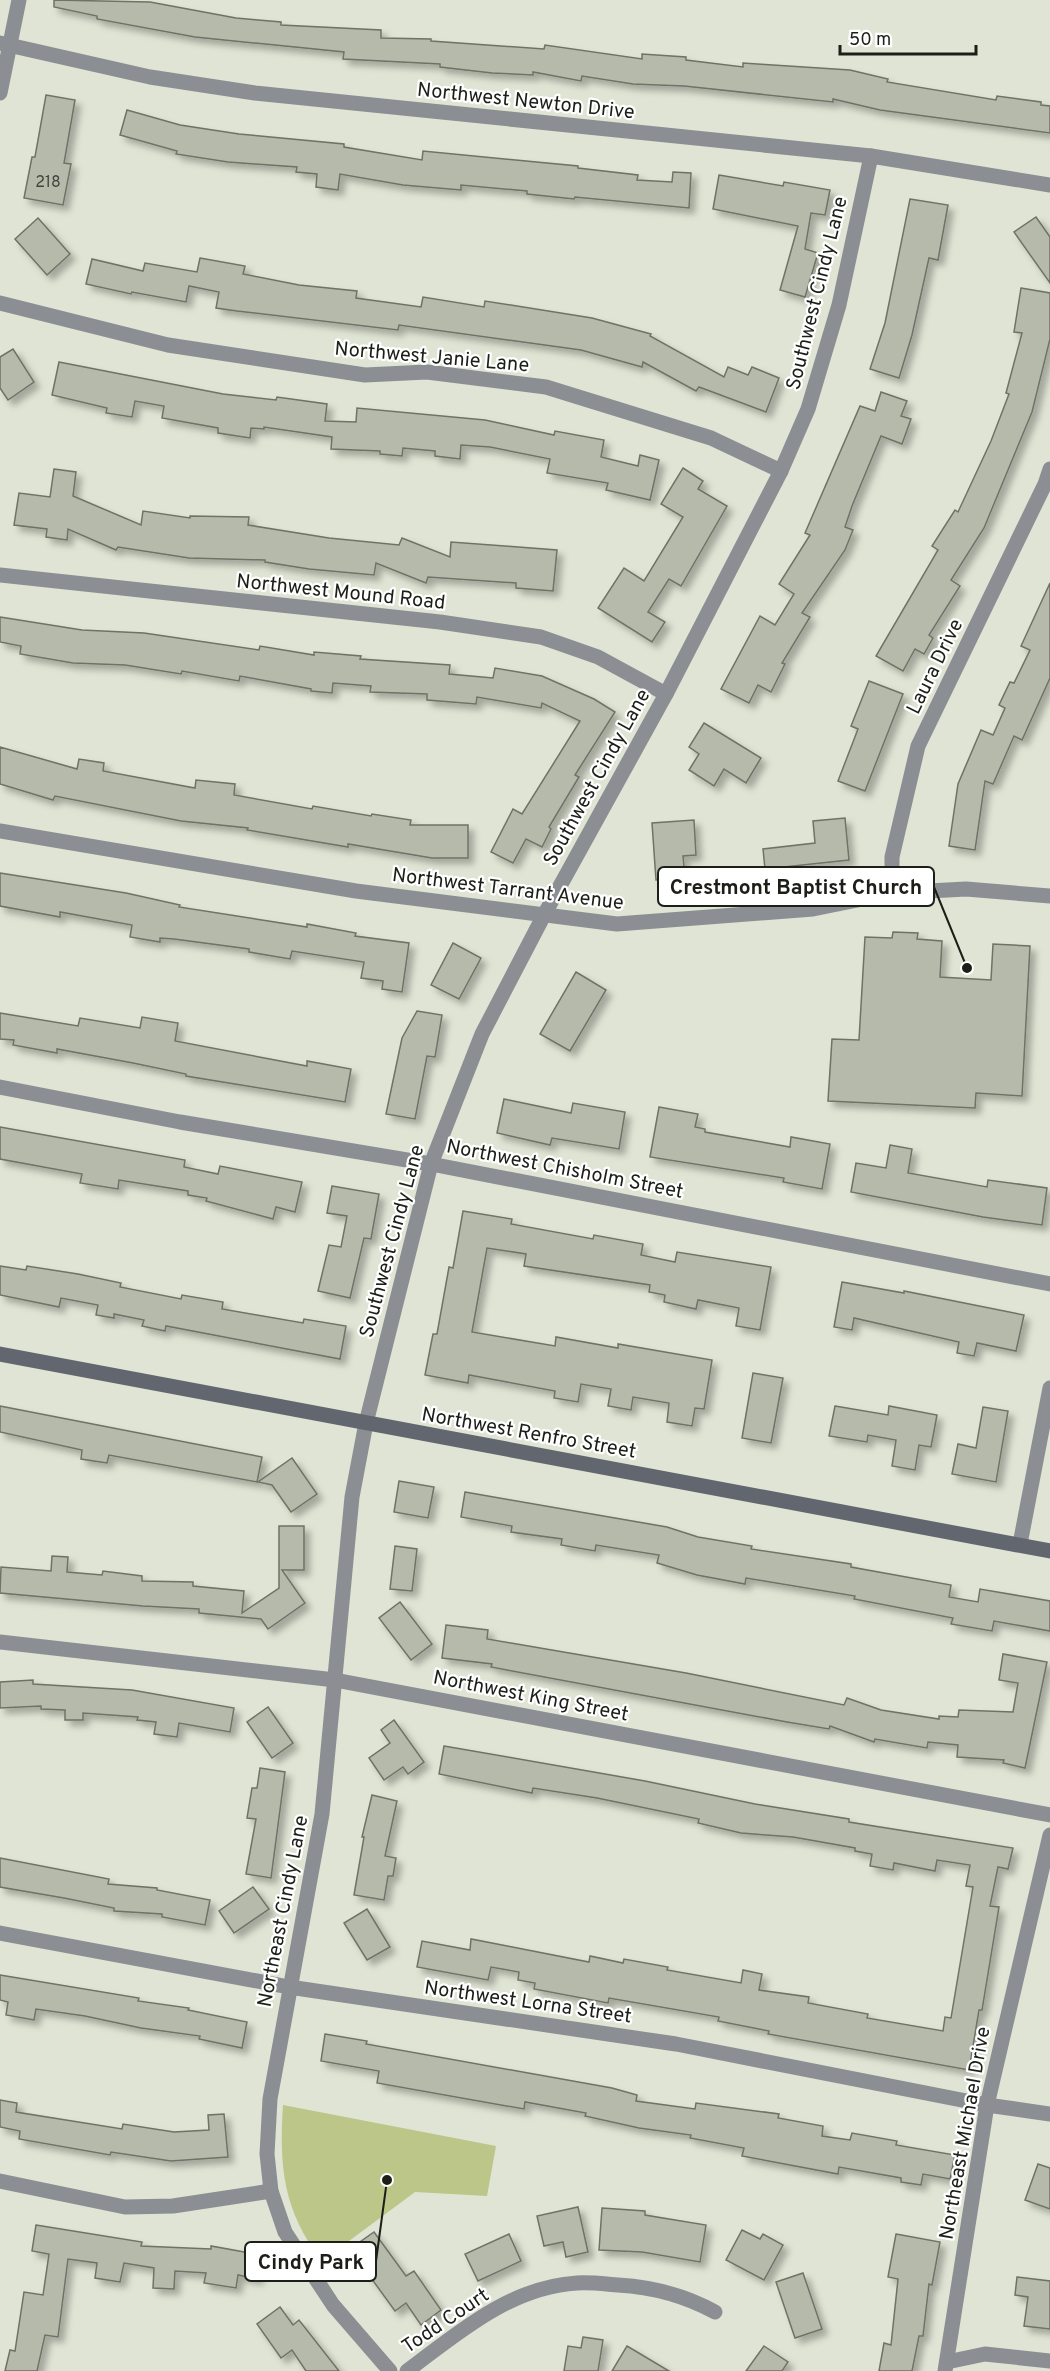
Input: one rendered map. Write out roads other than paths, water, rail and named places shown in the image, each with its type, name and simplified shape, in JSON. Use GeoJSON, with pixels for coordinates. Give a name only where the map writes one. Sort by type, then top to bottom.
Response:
{"type":"FeatureCollection","features":[{"type":"Feature","properties":{"kind":"main road","name":"Northwest Renfro Street"},"geometry":{"type":"LineString","coordinates":[[0,1354],[1050,1551]]}},
{"type":"Feature","properties":{"kind":"street"},"geometry":{"type":"LineString","coordinates":[[0,93],[5,44],[19,0]]}},
{"type":"Feature","properties":{"kind":"street","name":"Northwest Newton Drive"},"geometry":{"type":"LineString","coordinates":[[5,44],[150,78],[255,93],[871,156],[1050,185]]}},
{"type":"Feature","properties":{"kind":"street","name":"Southwest Cindy Lane"},"geometry":{"type":"LineString","coordinates":[[366,1423],[431,1164],[482,1034],[544,915],[666,694],[781,471],[808,409],[839,305],[871,156]]}},
{"type":"Feature","properties":{"kind":"street","name":"Northwest Janie Lane"},"geometry":{"type":"LineString","coordinates":[[0,303],[168,345],[365,375],[427,372],[546,387],[711,438],[781,471]]}},
{"type":"Feature","properties":{"kind":"street","name":"Laura Drive"},"geometry":{"type":"LineString","coordinates":[[892,893],[892,857],[918,746],[1045,484],[1050,469]]}},
{"type":"Feature","properties":{"kind":"street","name":"Northwest Mound Road"},"geometry":{"type":"LineString","coordinates":[[0,575],[440,622],[541,637],[598,657],[666,694]]}},
{"type":"Feature","properties":{"kind":"street","name":"Northwest Tarrant Avenue"},"geometry":{"type":"LineString","coordinates":[[0,831],[356,891],[617,924],[694,920],[813,909],[892,893],[966,890],[1050,896]]}},
{"type":"Feature","properties":{"kind":"street","name":"Northwest Chisholm Street"},"geometry":{"type":"LineString","coordinates":[[0,1087],[180,1122],[431,1164],[1050,1284]]}},
{"type":"Feature","properties":{"kind":"street"},"geometry":{"type":"LineString","coordinates":[[1020,1544],[1050,1388]]}},
{"type":"Feature","properties":{"kind":"street","name":"Northeast Cindy Lane"},"geometry":{"type":"LineString","coordinates":[[366,1423],[352,1497],[322,1814],[270,2099],[267,2154],[271,2191],[285,2232],[333,2305],[390,2371]]}},
{"type":"Feature","properties":{"kind":"street","name":"Northwest King Street"},"geometry":{"type":"LineString","coordinates":[[0,1642],[335,1680],[1050,1815]]}},
{"type":"Feature","properties":{"kind":"street","name":"Northeast Michael Drive"},"geometry":{"type":"LineString","coordinates":[[946,2367],[987,2105],[1050,1835]]}},
{"type":"Feature","properties":{"kind":"street","name":"Northwest Lorna Street"},"geometry":{"type":"LineString","coordinates":[[0,1933],[289,1987],[685,2045],[987,2105],[1050,2114]]}},
{"type":"Feature","properties":{"kind":"street"},"geometry":{"type":"LineString","coordinates":[[0,2181],[125,2206],[173,2206],[271,2191]]}},
{"type":"Feature","properties":{"kind":"street","name":"Todd Court"},"geometry":{"type":"LineString","coordinates":[[407,2371],[476,2320],[528,2292],[577,2283],[647,2287],[693,2300],[715,2312]]}},
{"type":"Feature","properties":{"kind":"street"},"geometry":{"type":"LineString","coordinates":[[946,2367],[985,2354],[1050,2361]]}},
{"type":"Feature","properties":{"kind":"place","name":"Crestmont Baptist Church"},"geometry":{"type":"Point","coordinates":[967,968]}},
{"type":"Feature","properties":{"kind":"place","name":"Cindy Park"},"geometry":{"type":"Point","coordinates":[387,2180]}}]}
